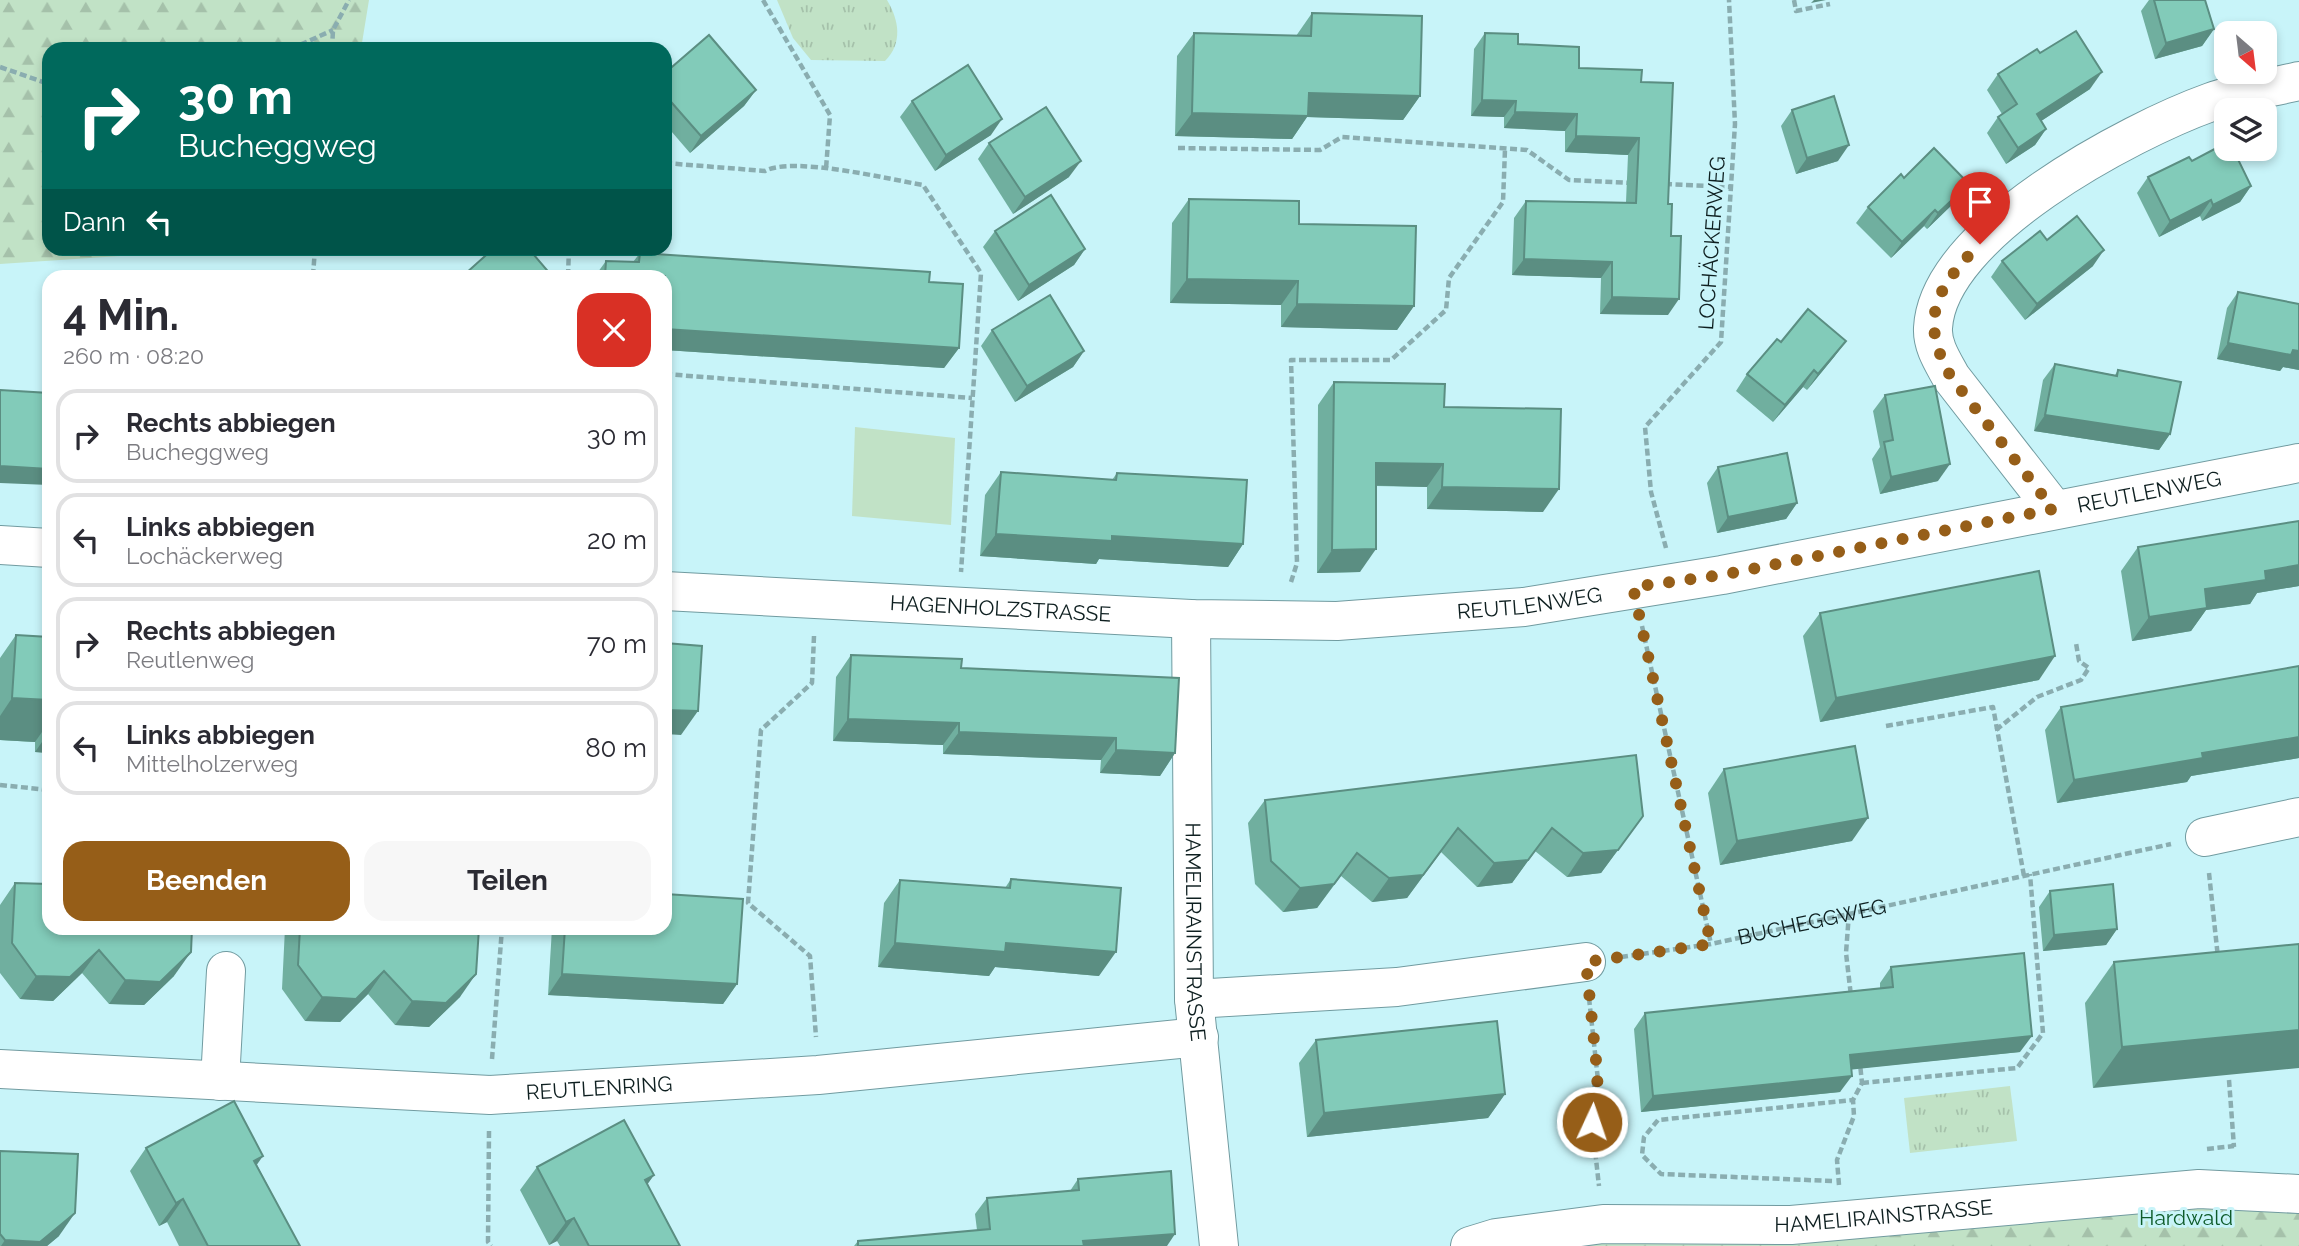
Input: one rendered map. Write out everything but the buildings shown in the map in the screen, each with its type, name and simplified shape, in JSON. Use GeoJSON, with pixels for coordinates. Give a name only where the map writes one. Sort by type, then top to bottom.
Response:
{"type":"FeatureCollection","features":[{"type":"Feature","properties":{"kind":"street"},"geometry":{"type":"LineString","coordinates":[[2053,509],[1951,377],[1938,353],[1933,331],[1942,289],[1961,264],[2000,225],[2065,174],[2129,136],[2213,101],[2299,81]]}},
{"type":"Feature","properties":{"kind":"street","name":"REUTLENWEG"},"geometry":{"type":"LineString","coordinates":[[1337,621],[1524,607],[1633,587],[1722,575],[2299,463]]}},
{"type":"Feature","properties":{"kind":"street"},"geometry":{"type":"LineString","coordinates":[[0,545],[42,548]]}},
{"type":"Feature","properties":{"kind":"street","name":"HAGENHOLZSTRASSE"},"geometry":{"type":"LineString","coordinates":[[672,591],[1191,619],[1337,621]]}},
{"type":"Feature","properties":{"kind":"street","name":"HAMELIRAINSTRASSE"},"geometry":{"type":"LineString","coordinates":[[1191,619],[1194,999],[1219,1246]]}},
{"type":"Feature","properties":{"kind":"street"},"geometry":{"type":"LineString","coordinates":[[2205,837],[2299,817]]}},
{"type":"Feature","properties":{"kind":"street"},"geometry":{"type":"LineString","coordinates":[[1194,999],[1396,987],[1586,962]]}},
{"type":"Feature","properties":{"kind":"street"},"geometry":{"type":"LineString","coordinates":[[220,1081],[226,971]]}},
{"type":"Feature","properties":{"kind":"street","name":"REUTLENRING"},"geometry":{"type":"LineString","coordinates":[[0,1069],[489,1095],[818,1075],[1199,1037]]}},
{"type":"Feature","properties":{"kind":"street","name":"HAMELIRAINSTRASSE"},"geometry":{"type":"LineString","coordinates":[[1470,1246],[1496,1238],[1603,1224],[1791,1224],[2199,1189],[2299,1194]]}},
{"type":"Feature","properties":{"kind":"path"},"geometry":{"type":"LineString","coordinates":[[332,42],[333,30],[349,0]]}},
{"type":"Feature","properties":{"kind":"path"},"geometry":{"type":"LineString","coordinates":[[763,0],[830,115],[826,169]]}},
{"type":"Feature","properties":{"kind":"path","name":"LOCHÄCKERWEG"},"geometry":{"type":"LineString","coordinates":[[1675,581],[1651,492],[1645,427],[1721,342],[1735,124],[1729,0]]}},
{"type":"Feature","properties":{"kind":"path"},"geometry":{"type":"LineString","coordinates":[[1794,0],[1796,11],[1829,4]]}},
{"type":"Feature","properties":{"kind":"path"},"geometry":{"type":"LineString","coordinates":[[306,42],[333,30]]}},
{"type":"Feature","properties":{"kind":"path"},"geometry":{"type":"LineString","coordinates":[[0,67],[42,82]]}},
{"type":"Feature","properties":{"kind":"path"},"geometry":{"type":"LineString","coordinates":[[1178,149],[1320,150],[1342,138],[1527,150],[1569,180],[1637,183]]}},
{"type":"Feature","properties":{"kind":"path"},"geometry":{"type":"LineString","coordinates":[[1280,620],[1297,563],[1291,360],[1391,360],[1446,310],[1449,278],[1503,202],[1505,149]]}},
{"type":"Feature","properties":{"kind":"path"},"geometry":{"type":"LineString","coordinates":[[672,164],[765,171],[776,165],[826,169],[922,185],[981,273],[959,607]]}},
{"type":"Feature","properties":{"kind":"path"},"geometry":{"type":"LineString","coordinates":[[1664,184],[1731,187]]}},
{"type":"Feature","properties":{"kind":"path"},"geometry":{"type":"LineString","coordinates":[[672,375],[972,398]]}},
{"type":"Feature","properties":{"kind":"path"},"geometry":{"type":"LineString","coordinates":[[1633,587],[1711,944]]}},
{"type":"Feature","properties":{"kind":"path"},"geometry":{"type":"LineString","coordinates":[[816,600],[812,683],[761,730],[748,903],[810,956],[818,1075]]}},
{"type":"Feature","properties":{"kind":"path"},"geometry":{"type":"LineString","coordinates":[[1996,730],[2038,697],[2081,680],[2089,668],[2079,661],[2076,643]]}},
{"type":"Feature","properties":{"kind":"path"},"geometry":{"type":"LineString","coordinates":[[1886,726],[1993,707],[2024,876]]}},
{"type":"Feature","properties":{"kind":"path"},"geometry":{"type":"LineString","coordinates":[[0,785],[42,789]]}},
{"type":"Feature","properties":{"kind":"path"},"geometry":{"type":"LineString","coordinates":[[2205,837],[2219,972]]}},
{"type":"Feature","properties":{"kind":"path","name":"BUCHEGGWEG"},"geometry":{"type":"LineString","coordinates":[[1586,962],[1711,944],[2205,837]]}},
{"type":"Feature","properties":{"kind":"path"},"geometry":{"type":"LineString","coordinates":[[1862,1083],[2017,1068],[2043,1033],[2030,874]]}},
{"type":"Feature","properties":{"kind":"path"},"geometry":{"type":"LineString","coordinates":[[1849,914],[1846,953],[1853,1005]]}},
{"type":"Feature","properties":{"kind":"path"},"geometry":{"type":"LineString","coordinates":[[1586,962],[1598,1080],[1589,1096],[1603,1224]]}},
{"type":"Feature","properties":{"kind":"path"},"geometry":{"type":"LineString","coordinates":[[1838,1175],[1837,1160],[1854,1116],[1853,1100],[1862,1083],[1859,1057]]}},
{"type":"Feature","properties":{"kind":"path"},"geometry":{"type":"LineString","coordinates":[[1852,1180],[1661,1174],[1642,1155],[1644,1137],[1658,1120],[1853,1100]]}},
{"type":"Feature","properties":{"kind":"green space"},"geometry":{"type":"Polygon","coordinates":[[[0,0],[369,0],[362,42],[42,42],[42,256],[120,256],[0,264],[0,0]]]}},
{"type":"Feature","properties":{"kind":"green space"},"geometry":{"type":"Polygon","coordinates":[[[777,0],[887,0],[896,23],[895,47],[885,61],[811,60],[793,38],[777,0]]]}},
{"type":"Feature","properties":{"kind":"green space"},"geometry":{"type":"Polygon","coordinates":[[[855,427],[955,438],[951,525],[852,516],[855,427]]]}},
{"type":"Feature","properties":{"kind":"green space"},"geometry":{"type":"Polygon","coordinates":[[[2010,1086],[2017,1141],[1910,1153],[1904,1098],[2010,1086]]]}},
{"type":"Feature","properties":{"kind":"green space","name":"Hardwald"},"geometry":{"type":"Polygon","coordinates":[[[2299,1194],[2299,1246],[1470,1246],[2299,1194]]]}},
{"type":"Feature","properties":{"kind":"route"},"geometry":{"type":"LineString","coordinates":[[1592,1122],[1589,1096],[1598,1080],[1586,962],[1711,944],[1633,587],[1722,575],[2053,509],[1951,377],[1938,353],[1933,331],[1942,289],[1980,244]]}}]}
